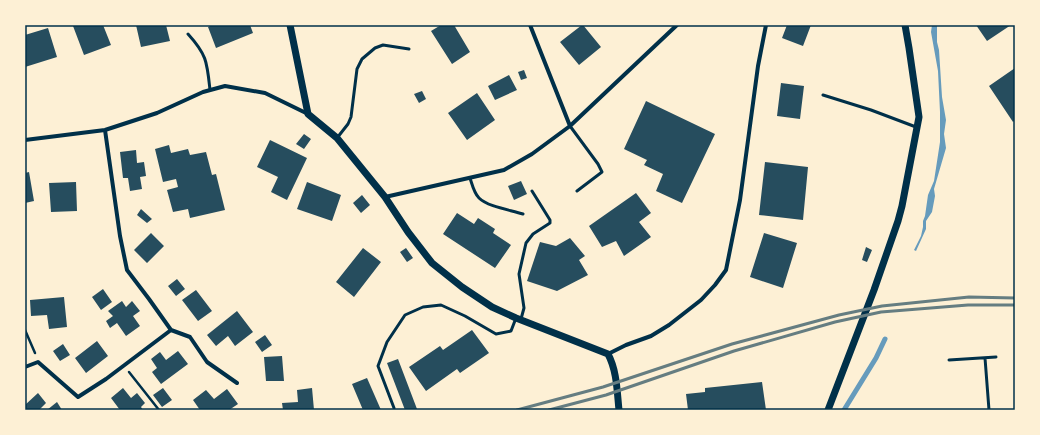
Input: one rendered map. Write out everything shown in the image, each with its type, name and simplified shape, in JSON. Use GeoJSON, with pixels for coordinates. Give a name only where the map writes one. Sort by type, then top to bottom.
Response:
{"type":"FeatureCollection","features":[{"type":"Feature","properties":{"kind":"street"},"geometry":{"type":"LineString","coordinates":[[290,25],[308,114]]}},
{"type":"Feature","properties":{"kind":"street"},"geometry":{"type":"LineString","coordinates":[[530,25],[570,126]]}},
{"type":"Feature","properties":{"kind":"street"},"geometry":{"type":"LineString","coordinates":[[385,197],[504,170],[532,154],[570,126],[677,25]]}},
{"type":"Feature","properties":{"kind":"street"},"geometry":{"type":"LineString","coordinates":[[608,354],[626,345],[651,336],[675,321],[701,300],[726,270],[740,200],[758,66],[766,25]]}},
{"type":"Feature","properties":{"kind":"street"},"geometry":{"type":"LineString","coordinates":[[828,410],[874,290],[898,221],[919,117],[910,48],[905,25]]}},
{"type":"Feature","properties":{"kind":"street"},"geometry":{"type":"LineString","coordinates":[[25,140],[105,130],[157,113],[204,92],[225,86],[265,93],[308,114],[337,138],[385,197],[408,232],[432,263],[462,287],[492,307],[518,320],[608,354],[614,370],[619,410]]}},
{"type":"Feature","properties":{"kind":"street"},"geometry":{"type":"LineString","coordinates":[[105,130],[120,236],[127,270],[150,299],[171,330],[190,337],[207,362],[237,384]]}},
{"type":"Feature","properties":{"kind":"street"},"geometry":{"type":"LineString","coordinates":[[25,367],[38,362],[78,397],[171,330]]}},
{"type":"Feature","properties":{"kind":"lane"},"geometry":{"type":"LineString","coordinates":[[188,34],[205,56],[210,90]]}},
{"type":"Feature","properties":{"kind":"lane"},"geometry":{"type":"LineString","coordinates":[[337,138],[348,124],[351,117],[357,69],[362,59],[375,48],[382,45],[409,49]]}},
{"type":"Feature","properties":{"kind":"lane"},"geometry":{"type":"LineString","coordinates":[[823,95],[872,110],[917,127]]}},
{"type":"Feature","properties":{"kind":"lane"},"geometry":{"type":"LineString","coordinates":[[570,126],[598,164],[602,172],[577,191]]}},
{"type":"Feature","properties":{"kind":"lane"},"geometry":{"type":"LineString","coordinates":[[470,178],[479,198],[487,203],[523,214]]}},
{"type":"Feature","properties":{"kind":"lane"},"geometry":{"type":"LineString","coordinates":[[394,408],[378,366],[387,342],[406,315],[423,307],[441,305],[465,316],[496,334],[511,330],[518,320],[524,308],[519,274],[526,243],[533,234],[550,223],[550,220],[532,191]]}},
{"type":"Feature","properties":{"kind":"lane"},"geometry":{"type":"LineString","coordinates":[[949,360],[996,357]]}},
{"type":"Feature","properties":{"kind":"lane"},"geometry":{"type":"LineString","coordinates":[[985,358],[989,410]]}},
{"type":"Feature","properties":{"kind":"path"},"geometry":{"type":"LineString","coordinates":[[25,330],[38,362]]}},
{"type":"Feature","properties":{"kind":"path"},"geometry":{"type":"LineString","coordinates":[[124,365],[159,410]]}},
{"type":"Feature","properties":{"kind":"water"},"geometry":{"type":"Polygon","coordinates":[[[932,25],[937,25],[942,97],[946,120],[944,134],[946,148],[934,189],[935,196],[932,212],[926,221],[926,229],[916,251],[914,250],[921,236],[928,195],[934,181],[940,142],[938,71],[931,32],[932,25]]]}},
{"type":"Feature","properties":{"kind":"building"},"geometry":{"type":"Polygon","coordinates":[[[103,25],[111,45],[84,55],[73,26],[103,25]]]}},
{"type":"Feature","properties":{"kind":"building"},"geometry":{"type":"Polygon","coordinates":[[[136,25],[166,25],[170,41],[141,47],[136,25]]]}},
{"type":"Feature","properties":{"kind":"building"},"geometry":{"type":"Polygon","coordinates":[[[212,25],[250,25],[253,33],[216,48],[208,27],[212,25]]]}},
{"type":"Feature","properties":{"kind":"building"},"geometry":{"type":"Polygon","coordinates":[[[441,25],[454,25],[470,52],[452,64],[431,31],[441,25]]]}},
{"type":"Feature","properties":{"kind":"building"},"geometry":{"type":"Polygon","coordinates":[[[582,25],[601,47],[579,65],[560,42],[582,25]]]}},
{"type":"Feature","properties":{"kind":"building"},"geometry":{"type":"Polygon","coordinates":[[[787,25],[811,25],[803,46],[782,38],[787,25]]]}},
{"type":"Feature","properties":{"kind":"building"},"geometry":{"type":"Polygon","coordinates":[[[976,25],[1011,25],[987,41],[976,25]]]}},
{"type":"Feature","properties":{"kind":"building"},"geometry":{"type":"Polygon","coordinates":[[[48,28],[57,57],[25,67],[25,35],[48,28]]]}},
{"type":"Feature","properties":{"kind":"building"},"geometry":{"type":"Polygon","coordinates":[[[1015,68],[1015,120],[1013,122],[989,86],[1015,68]]]}},
{"type":"Feature","properties":{"kind":"building"},"geometry":{"type":"Polygon","coordinates":[[[524,70],[527,78],[521,80],[518,72],[524,70]]]}},
{"type":"Feature","properties":{"kind":"building"},"geometry":{"type":"Polygon","coordinates":[[[509,75],[517,90],[495,100],[488,86],[509,75]]]}},
{"type":"Feature","properties":{"kind":"building"},"geometry":{"type":"Polygon","coordinates":[[[781,83],[804,86],[800,119],[777,116],[781,83]]]}},
{"type":"Feature","properties":{"kind":"building"},"geometry":{"type":"Polygon","coordinates":[[[422,91],[426,99],[419,103],[414,94],[422,91]]]}},
{"type":"Feature","properties":{"kind":"building"},"geometry":{"type":"Polygon","coordinates":[[[477,93],[495,120],[467,140],[448,113],[477,93]]]}},
{"type":"Feature","properties":{"kind":"building"},"geometry":{"type":"Polygon","coordinates":[[[646,101],[715,134],[682,203],[656,191],[663,174],[644,165],[647,160],[624,149],[646,101]]]}},
{"type":"Feature","properties":{"kind":"building"},"geometry":{"type":"Polygon","coordinates":[[[304,134],[311,139],[304,149],[296,144],[304,134]]]}},
{"type":"Feature","properties":{"kind":"building"},"geometry":{"type":"Polygon","coordinates":[[[270,140],[307,158],[287,200],[271,192],[278,177],[257,167],[270,140]]]}},
{"type":"Feature","properties":{"kind":"building"},"geometry":{"type":"Polygon","coordinates":[[[169,145],[171,153],[188,149],[190,155],[206,152],[212,175],[216,174],[225,210],[190,218],[188,209],[173,212],[167,190],[178,187],[176,179],[163,182],[155,149],[169,145]]]}},
{"type":"Feature","properties":{"kind":"building"},"geometry":{"type":"Polygon","coordinates":[[[136,150],[137,163],[144,162],[146,176],[140,177],[142,189],[130,191],[128,178],[123,178],[120,152],[136,150]]]}},
{"type":"Feature","properties":{"kind":"building"},"geometry":{"type":"Polygon","coordinates":[[[765,162],[808,167],[803,220],[759,215],[765,162]]]}},
{"type":"Feature","properties":{"kind":"building"},"geometry":{"type":"Polygon","coordinates":[[[29,172],[34,201],[25,203],[25,173],[29,172]]]}},
{"type":"Feature","properties":{"kind":"building"},"geometry":{"type":"Polygon","coordinates":[[[521,181],[527,194],[514,200],[508,186],[521,181]]]}},
{"type":"Feature","properties":{"kind":"building"},"geometry":{"type":"Polygon","coordinates":[[[76,182],[77,211],[51,212],[49,183],[76,182]]]}},
{"type":"Feature","properties":{"kind":"building"},"geometry":{"type":"Polygon","coordinates":[[[307,182],[341,195],[332,221],[297,209],[307,182]]]}},
{"type":"Feature","properties":{"kind":"building"},"geometry":{"type":"Polygon","coordinates":[[[636,193],[651,213],[639,222],[651,237],[624,256],[616,241],[602,247],[589,226],[636,193]]]}},
{"type":"Feature","properties":{"kind":"building"},"geometry":{"type":"Polygon","coordinates":[[[362,195],[370,205],[361,213],[353,203],[362,195]]]}},
{"type":"Feature","properties":{"kind":"building"},"geometry":{"type":"Polygon","coordinates":[[[141,209],[152,219],[147,223],[137,215],[141,209]]]}},
{"type":"Feature","properties":{"kind":"building"},"geometry":{"type":"Polygon","coordinates":[[[457,213],[474,224],[478,218],[495,229],[493,233],[511,245],[495,268],[443,234],[457,213]]]}},
{"type":"Feature","properties":{"kind":"building"},"geometry":{"type":"Polygon","coordinates":[[[151,233],[164,246],[147,263],[134,250],[151,233]]]}},
{"type":"Feature","properties":{"kind":"building"},"geometry":{"type":"Polygon","coordinates":[[[764,233],[797,243],[783,288],[750,277],[764,233]]]}},
{"type":"Feature","properties":{"kind":"building"},"geometry":{"type":"Polygon","coordinates":[[[570,238],[585,256],[579,260],[588,275],[557,291],[527,281],[540,242],[556,246],[570,238]]]}},
{"type":"Feature","properties":{"kind":"building"},"geometry":{"type":"Polygon","coordinates":[[[866,247],[872,250],[867,262],[862,260],[866,247]]]}},
{"type":"Feature","properties":{"kind":"building"},"geometry":{"type":"Polygon","coordinates":[[[363,248],[381,262],[354,297],[336,282],[363,248]]]}},
{"type":"Feature","properties":{"kind":"building"},"geometry":{"type":"Polygon","coordinates":[[[406,248],[413,258],[407,262],[400,252],[406,248]]]}},
{"type":"Feature","properties":{"kind":"building"},"geometry":{"type":"Polygon","coordinates":[[[177,279],[185,289],[176,296],[168,286],[177,279]]]}},
{"type":"Feature","properties":{"kind":"building"},"geometry":{"type":"Polygon","coordinates":[[[103,289],[112,302],[101,310],[92,297],[103,289]]]}},
{"type":"Feature","properties":{"kind":"building"},"geometry":{"type":"Polygon","coordinates":[[[196,290],[212,311],[198,321],[182,300],[196,290]]]}},
{"type":"Feature","properties":{"kind":"building"},"geometry":{"type":"Polygon","coordinates":[[[64,297],[67,327],[49,329],[47,315],[31,316],[30,300],[64,297]]]}},
{"type":"Feature","properties":{"kind":"building"},"geometry":{"type":"Polygon","coordinates":[[[122,301],[126,307],[132,301],[140,311],[133,316],[140,326],[126,336],[117,323],[110,328],[106,321],[113,316],[108,311],[122,301]]]}},
{"type":"Feature","properties":{"kind":"building"},"geometry":{"type":"Polygon","coordinates":[[[237,311],[253,332],[235,346],[228,336],[216,346],[207,335],[237,311]]]}},
{"type":"Feature","properties":{"kind":"building"},"geometry":{"type":"Polygon","coordinates":[[[472,330],[489,353],[460,373],[457,369],[426,391],[409,367],[440,346],[443,350],[472,330]]]}},
{"type":"Feature","properties":{"kind":"building"},"geometry":{"type":"Polygon","coordinates":[[[265,335],[272,345],[262,352],[255,342],[265,335]]]}},
{"type":"Feature","properties":{"kind":"building"},"geometry":{"type":"Polygon","coordinates":[[[97,341],[108,356],[86,373],[75,358],[97,341]]]}},
{"type":"Feature","properties":{"kind":"building"},"geometry":{"type":"Polygon","coordinates":[[[63,344],[70,355],[60,361],[53,351],[63,344]]]}},
{"type":"Feature","properties":{"kind":"building"},"geometry":{"type":"Polygon","coordinates":[[[178,351],[188,364],[161,384],[152,372],[157,368],[151,359],[160,352],[166,360],[178,351]]]}},
{"type":"Feature","properties":{"kind":"building"},"geometry":{"type":"Polygon","coordinates":[[[282,356],[284,381],[266,381],[264,357],[282,356]]]}},
{"type":"Feature","properties":{"kind":"building"},"geometry":{"type":"Polygon","coordinates":[[[398,359],[417,409],[405,410],[387,363],[398,359]]]}},
{"type":"Feature","properties":{"kind":"building"},"geometry":{"type":"Polygon","coordinates":[[[367,378],[381,410],[363,410],[352,384],[367,378]]]}},
{"type":"Feature","properties":{"kind":"building"},"geometry":{"type":"Polygon","coordinates":[[[762,382],[766,410],[688,410],[686,394],[705,392],[705,388],[762,382]]]}},
{"type":"Feature","properties":{"kind":"building"},"geometry":{"type":"Polygon","coordinates":[[[123,388],[131,398],[137,393],[145,403],[141,407],[143,410],[120,410],[111,398],[123,388]]]}},
{"type":"Feature","properties":{"kind":"building"},"geometry":{"type":"Polygon","coordinates":[[[163,388],[172,400],[162,407],[153,395],[163,388]]]}},
{"type":"Feature","properties":{"kind":"building"},"geometry":{"type":"Polygon","coordinates":[[[312,388],[314,410],[283,410],[282,403],[298,402],[297,390],[312,388]]]}},
{"type":"Feature","properties":{"kind":"building"},"geometry":{"type":"Polygon","coordinates":[[[227,389],[238,404],[229,410],[200,410],[193,400],[206,390],[214,399],[227,389]]]}},
{"type":"Feature","properties":{"kind":"building"},"geometry":{"type":"Polygon","coordinates":[[[38,393],[46,403],[39,410],[25,410],[25,405],[38,393]]]}},
{"type":"Feature","properties":{"kind":"building"},"geometry":{"type":"Polygon","coordinates":[[[57,402],[62,410],[47,410],[57,402]]]}},
{"type":"Feature","properties":{"kind":"waterway"},"geometry":{"type":"LineString","coordinates":[[844,410],[876,358],[885,339]]}},
{"type":"Feature","properties":{"kind":"railway"},"geometry":{"type":"LineString","coordinates":[[517,410],[603,387],[732,344],[839,315],[882,306],[969,297],[1015,298]]}},
{"type":"Feature","properties":{"kind":"railway"},"geometry":{"type":"LineString","coordinates":[[549,410],[606,395],[734,351],[835,322],[881,312],[968,305],[1015,305]]}}]}
